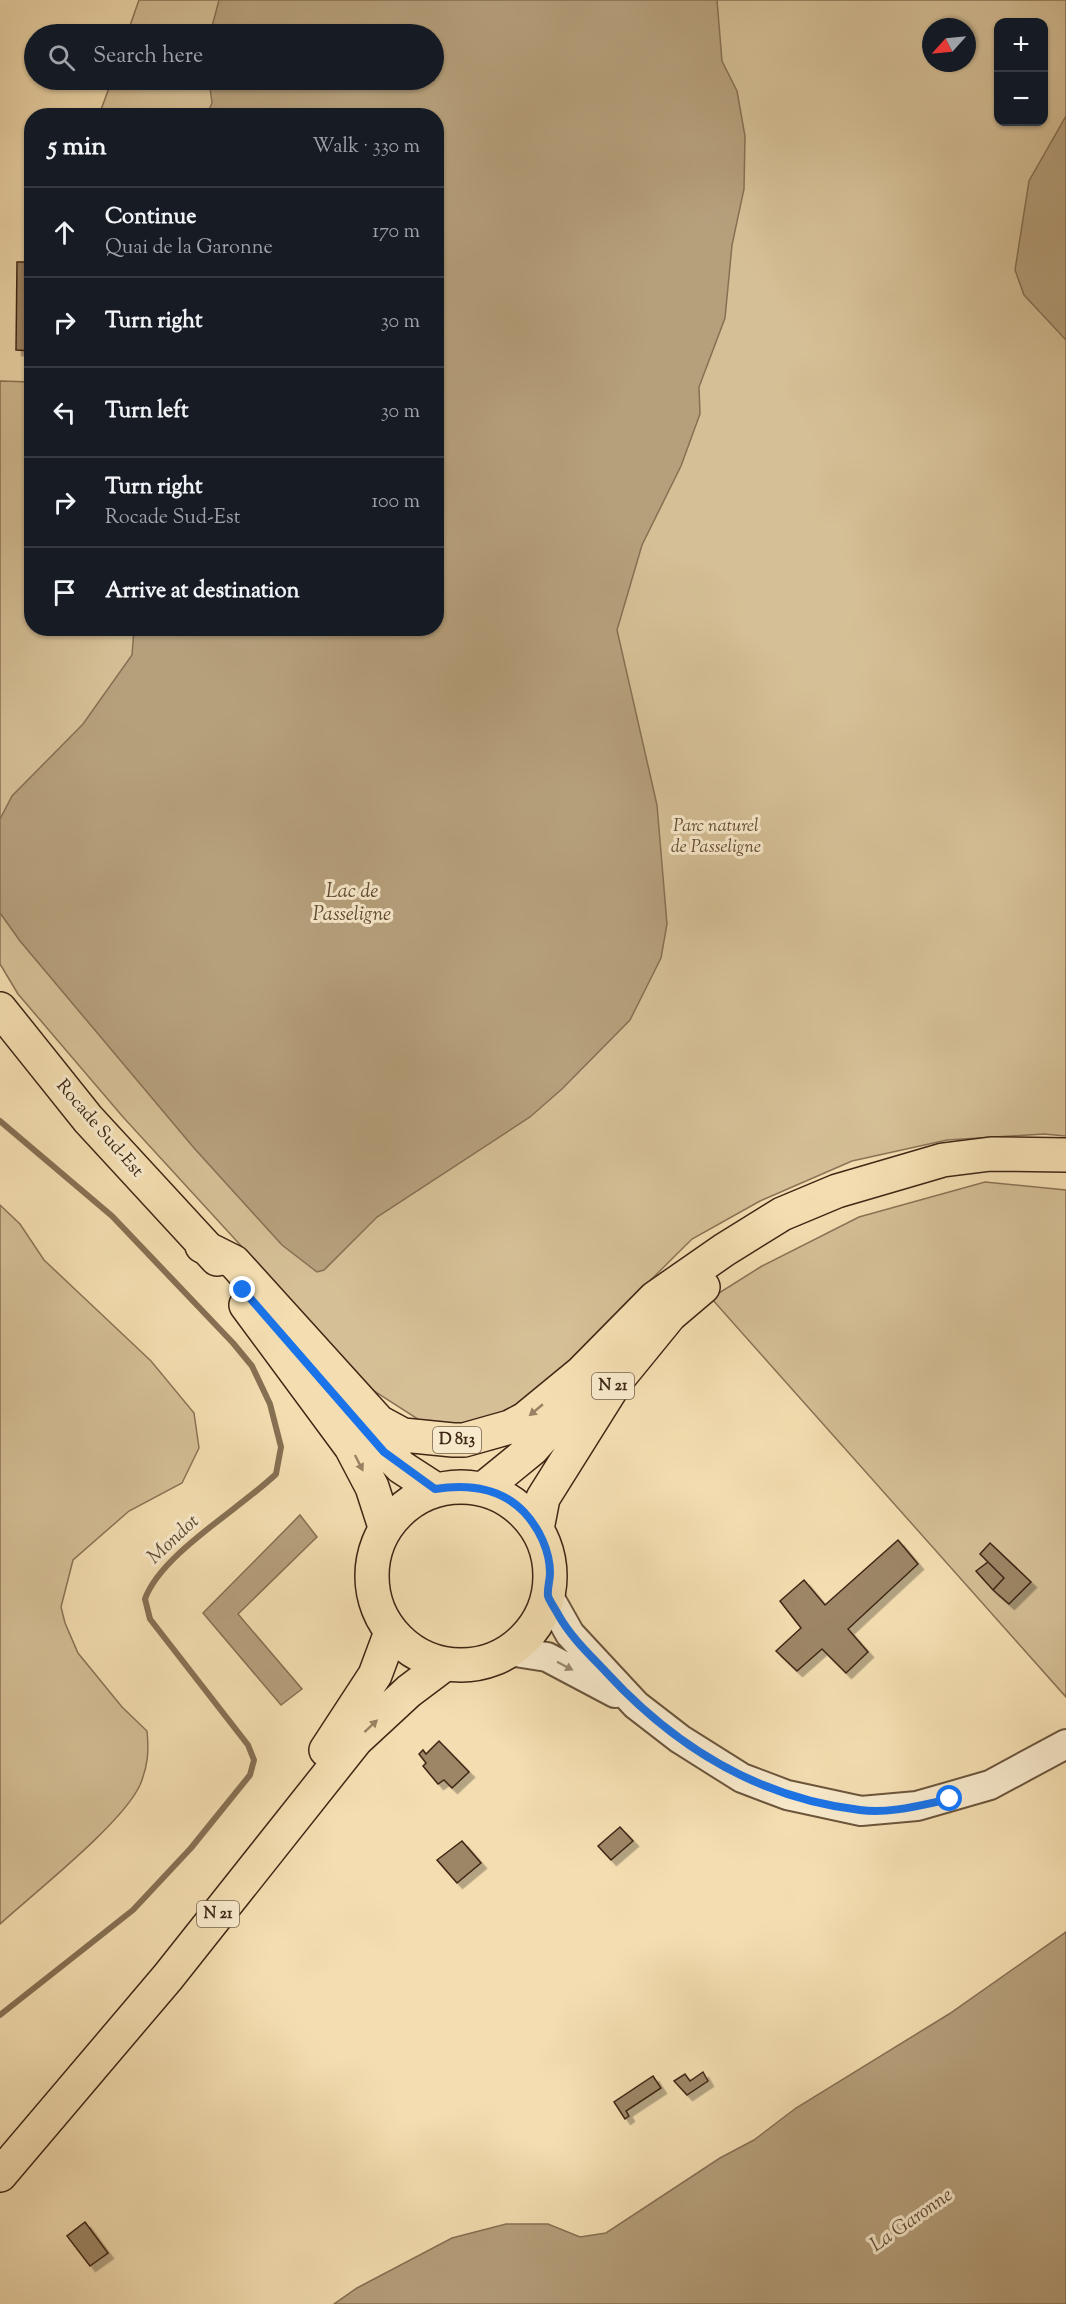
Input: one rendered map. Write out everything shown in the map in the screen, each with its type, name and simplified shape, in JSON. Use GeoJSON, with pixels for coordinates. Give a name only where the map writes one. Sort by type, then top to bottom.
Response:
{"type":"FeatureCollection","features":[{"type":"Feature","properties":{"kind":"main road","name":"Rocade Sud-Est"},"geometry":{"type":"LineString","coordinates":[[0,1009],[88,1119],[221,1263],[370,1437],[401,1467],[435,1489]]}},
{"type":"Feature","properties":{"kind":"main road","name":"N 21"},"geometry":{"type":"LineString","coordinates":[[483,1489],[532,1449],[659,1308],[724,1250],[782,1214],[837,1191],[943,1160],[991,1154],[1066,1155]]}},
{"type":"Feature","properties":{"kind":"main road","name":"N 21"},"geometry":{"type":"LineString","coordinates":[[537,1529],[543,1498],[617,1380],[670,1315],[726,1268],[779,1235],[825,1212],[907,1182],[981,1166],[1066,1165]]}},
{"type":"Feature","properties":{"kind":"main road","name":"Rocade Sud-Est"},"geometry":{"type":"LineString","coordinates":[[202,1245],[351,1447],[372,1487],[385,1527]]}},
{"type":"Feature","properties":{"kind":"main road","name":"D 813"},"geometry":{"type":"LineString","coordinates":[[202,1245],[234,1262],[380,1422],[403,1435],[464,1440],[510,1427],[525,1419],[580,1372],[655,1298],[724,1250]]}},
{"type":"Feature","properties":{"kind":"main road"},"geometry":{"type":"LineString","coordinates":[[459,1486],[483,1489],[505,1497],[523,1511],[537,1529],[547,1550],[550,1572],[548,1595],[540,1617],[527,1636],[509,1651],[489,1661],[467,1665],[445,1664],[424,1658],[406,1647],[391,1632],[377,1607],[371,1580],[374,1552],[385,1527],[407,1504],[435,1489],[459,1486]]}},
{"type":"Feature","properties":{"kind":"main road","name":"N 21"},"geometry":{"type":"LineString","coordinates":[[0,2155],[170,1956],[337,1736],[375,1675],[391,1632]]}},
{"type":"Feature","properties":{"kind":"main road","name":"N 21"},"geometry":{"type":"LineString","coordinates":[[0,2175],[168,1977],[356,1740],[409,1691],[445,1664]]}},
{"type":"Feature","properties":{"kind":"street"},"geometry":{"type":"LineString","coordinates":[[548,1595],[570,1634],[636,1704],[680,1739],[742,1778],[787,1795],[861,1810],[917,1806],[950,1799],[990,1785],[1066,1744]]}},
{"type":"Feature","properties":{"kind":"street"},"geometry":{"type":"LineString","coordinates":[[509,1651],[547,1657],[636,1704]]}},
{"type":"Feature","properties":{"kind":"green space","name":"Parc naturel de Passeligne"},"geometry":{"type":"Polygon","coordinates":[[[139,0],[1066,0],[1066,1136],[1044,1134],[947,1140],[852,1161],[760,1201],[692,1239],[532,1398],[484,1429],[427,1425],[374,1391],[123,1117],[18,994],[0,964],[0,381],[24,382],[24,636],[444,636],[444,108],[102,108],[108,90],[444,90],[444,24],[131,24],[139,0]]]}},
{"type":"Feature","properties":{"kind":"green space"},"geometry":{"type":"Polygon","coordinates":[[[985,1182],[1066,1190],[1066,1697],[711,1298],[762,1266],[859,1217],[985,1182]]]}},
{"type":"Feature","properties":{"kind":"green space"},"geometry":{"type":"Polygon","coordinates":[[[0,1205],[20,1224],[44,1260],[151,1361],[194,1413],[199,1448],[182,1483],[129,1511],[73,1560],[61,1607],[78,1653],[122,1707],[147,1731],[147,1758],[140,1785],[130,1801],[97,1838],[0,1924],[0,1205]]]}},
{"type":"Feature","properties":{"kind":"water","name":"Lac de Passeligne"},"geometry":{"type":"Polygon","coordinates":[[[219,0],[717,0],[722,61],[737,91],[745,136],[744,189],[732,245],[725,318],[699,387],[700,414],[681,466],[642,545],[617,630],[657,805],[667,924],[661,958],[630,1020],[562,1089],[530,1117],[377,1217],[324,1270],[317,1272],[282,1245],[194,1148],[20,941],[0,913],[0,819],[12,796],[83,724],[132,655],[133,636],[444,636],[444,108],[210,108],[212,103],[210,90],[444,90],[444,24],[213,24],[219,0]]]}},
{"type":"Feature","properties":{"kind":"water"},"geometry":{"type":"Polygon","coordinates":[[[1066,116],[1066,340],[1024,295],[1015,270],[1029,181],[1066,116]]]}},
{"type":"Feature","properties":{"kind":"water"},"geometry":{"type":"Polygon","coordinates":[[[300,1515],[317,1537],[238,1614],[302,1689],[281,1705],[203,1613],[300,1515]]]}},
{"type":"Feature","properties":{"kind":"water","name":"La Garonne"},"geometry":{"type":"Polygon","coordinates":[[[1066,1932],[1066,2304],[334,2304],[357,2288],[452,2238],[506,2224],[548,2224],[580,2237],[606,2233],[720,2158],[754,2140],[796,2108],[949,2014],[1066,1932]]]}},
{"type":"Feature","properties":{"kind":"building"},"geometry":{"type":"Polygon","coordinates":[[[17,262],[24,262],[24,350],[16,350],[17,262]]]}},
{"type":"Feature","properties":{"kind":"building"},"geometry":{"type":"Polygon","coordinates":[[[898,1540],[918,1564],[848,1629],[868,1652],[846,1673],[822,1649],[797,1671],[776,1651],[801,1628],[780,1601],[804,1580],[825,1605],[898,1540]]]}},
{"type":"Feature","properties":{"kind":"building"},"geometry":{"type":"Polygon","coordinates":[[[990,1543],[1031,1582],[1009,1604],[993,1590],[1004,1578],[980,1554],[990,1543]]]}},
{"type":"Feature","properties":{"kind":"building"},"geometry":{"type":"Polygon","coordinates":[[[988,1562],[1004,1578],[993,1590],[976,1571],[988,1562]]]}},
{"type":"Feature","properties":{"kind":"building"},"geometry":{"type":"Polygon","coordinates":[[[439,1741],[469,1772],[452,1788],[444,1780],[438,1784],[423,1766],[426,1763],[419,1754],[423,1750],[426,1754],[439,1741]]]}},
{"type":"Feature","properties":{"kind":"building"},"geometry":{"type":"Polygon","coordinates":[[[620,1827],[633,1841],[611,1860],[598,1846],[620,1827]]]}},
{"type":"Feature","properties":{"kind":"building"},"geometry":{"type":"Polygon","coordinates":[[[462,1841],[481,1863],[457,1883],[437,1860],[462,1841]]]}},
{"type":"Feature","properties":{"kind":"building"},"geometry":{"type":"Polygon","coordinates":[[[703,2072],[708,2081],[687,2095],[674,2081],[685,2074],[690,2081],[703,2072]]]}},
{"type":"Feature","properties":{"kind":"building"},"geometry":{"type":"Polygon","coordinates":[[[653,2076],[661,2088],[626,2111],[629,2116],[625,2119],[614,2102],[653,2076]]]}},
{"type":"Feature","properties":{"kind":"building"},"geometry":{"type":"Polygon","coordinates":[[[85,2222],[108,2253],[90,2266],[67,2236],[85,2222]]]}},
{"type":"Feature","properties":{"kind":"waterway","name":"Mondot"},"geometry":{"type":"LineString","coordinates":[[0,1121],[112,1216],[233,1343],[252,1366],[270,1404],[281,1447],[276,1474],[203,1532],[167,1565],[145,1599],[150,1619],[248,1745],[254,1760],[250,1775],[191,1848],[133,1910],[0,2015]]}},
{"type":"Feature","properties":{"kind":"route"},"geometry":{"type":"LineString","coordinates":[[243,1290],[370,1437],[401,1467],[435,1489],[459,1486],[483,1489],[505,1497],[523,1511],[537,1529],[547,1550],[550,1572],[548,1595],[570,1634],[636,1704],[680,1739],[742,1778],[787,1795],[861,1810],[917,1806],[950,1799]]}}]}
